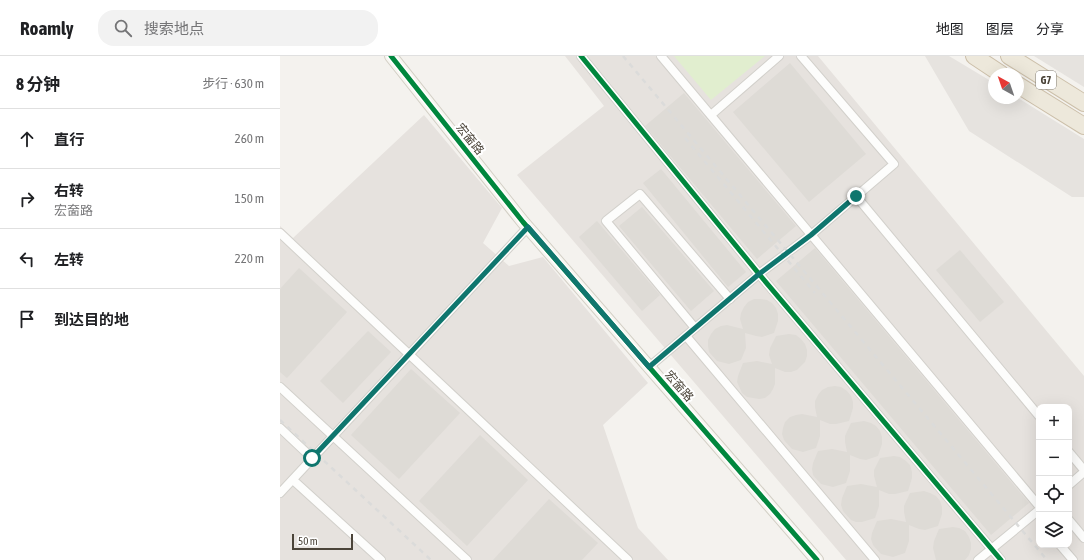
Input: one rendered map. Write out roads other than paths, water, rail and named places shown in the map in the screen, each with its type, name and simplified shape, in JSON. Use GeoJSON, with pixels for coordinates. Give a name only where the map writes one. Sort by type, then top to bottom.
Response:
{"type":"FeatureCollection","features":[{"type":"Feature","properties":{"kind":"highway"},"geometry":{"type":"LineString","coordinates":[[974,56],[992,68]]}},
{"type":"Feature","properties":{"kind":"highway","name":"G7"},"geometry":{"type":"LineString","coordinates":[[1009,56],[1084,103]]}},
{"type":"Feature","properties":{"kind":"highway","name":"G7"},"geometry":{"type":"LineString","coordinates":[[1024,89],[1084,126]]}},
{"type":"Feature","properties":{"kind":"street","name":"宏奤路"},"geometry":{"type":"LineString","coordinates":[[391,56],[528,227],[817,560]]}},
{"type":"Feature","properties":{"kind":"street"},"geometry":{"type":"LineString","coordinates":[[581,56],[759,274],[1001,560]]}},
{"type":"Feature","properties":{"kind":"street"},"geometry":{"type":"LineString","coordinates":[[661,56],[1036,502]]}},
{"type":"Feature","properties":{"kind":"street"},"geometry":{"type":"LineString","coordinates":[[711,115],[779,56]]}},
{"type":"Feature","properties":{"kind":"street"},"geometry":{"type":"LineString","coordinates":[[649,367],[759,274],[811,235],[894,164],[801,56]]}},
{"type":"Feature","properties":{"kind":"street"},"geometry":{"type":"LineString","coordinates":[[696,328],[606,222],[640,194],[730,299]]}},
{"type":"Feature","properties":{"kind":"street"},"geometry":{"type":"LineString","coordinates":[[856,196],[1036,412]]}},
{"type":"Feature","properties":{"kind":"street"},"geometry":{"type":"LineString","coordinates":[[280,493],[528,227]]}},
{"type":"Feature","properties":{"kind":"street"},"geometry":{"type":"LineString","coordinates":[[280,233],[628,560]]}},
{"type":"Feature","properties":{"kind":"street"},"geometry":{"type":"LineString","coordinates":[[686,336],[875,560]]}},
{"type":"Feature","properties":{"kind":"street"},"geometry":{"type":"LineString","coordinates":[[280,387],[467,560]]}},
{"type":"Feature","properties":{"kind":"street"},"geometry":{"type":"LineString","coordinates":[[280,428],[312,458]]}},
{"type":"Feature","properties":{"kind":"street"},"geometry":{"type":"LineString","coordinates":[[1072,456],[1084,471],[1072,482]]}},
{"type":"Feature","properties":{"kind":"street"},"geometry":{"type":"LineString","coordinates":[[293,480],[381,560]]}},
{"type":"Feature","properties":{"kind":"street"},"geometry":{"type":"LineString","coordinates":[[978,560],[1036,516]]}},
{"type":"Feature","properties":{"kind":"street"},"geometry":{"type":"LineString","coordinates":[[1072,524],[1084,538]]}},
{"type":"Feature","properties":{"kind":"street"},"geometry":{"type":"LineString","coordinates":[[1063,548],[1073,560]]}},
{"type":"Feature","properties":{"kind":"railway"},"geometry":{"type":"LineString","coordinates":[[623,56],[1047,560]]}},
{"type":"Feature","properties":{"kind":"railway"},"geometry":{"type":"LineString","coordinates":[[685,138],[815,293]]}},
{"type":"Feature","properties":{"kind":"railway"},"geometry":{"type":"LineString","coordinates":[[280,420],[431,560]]}}]}
